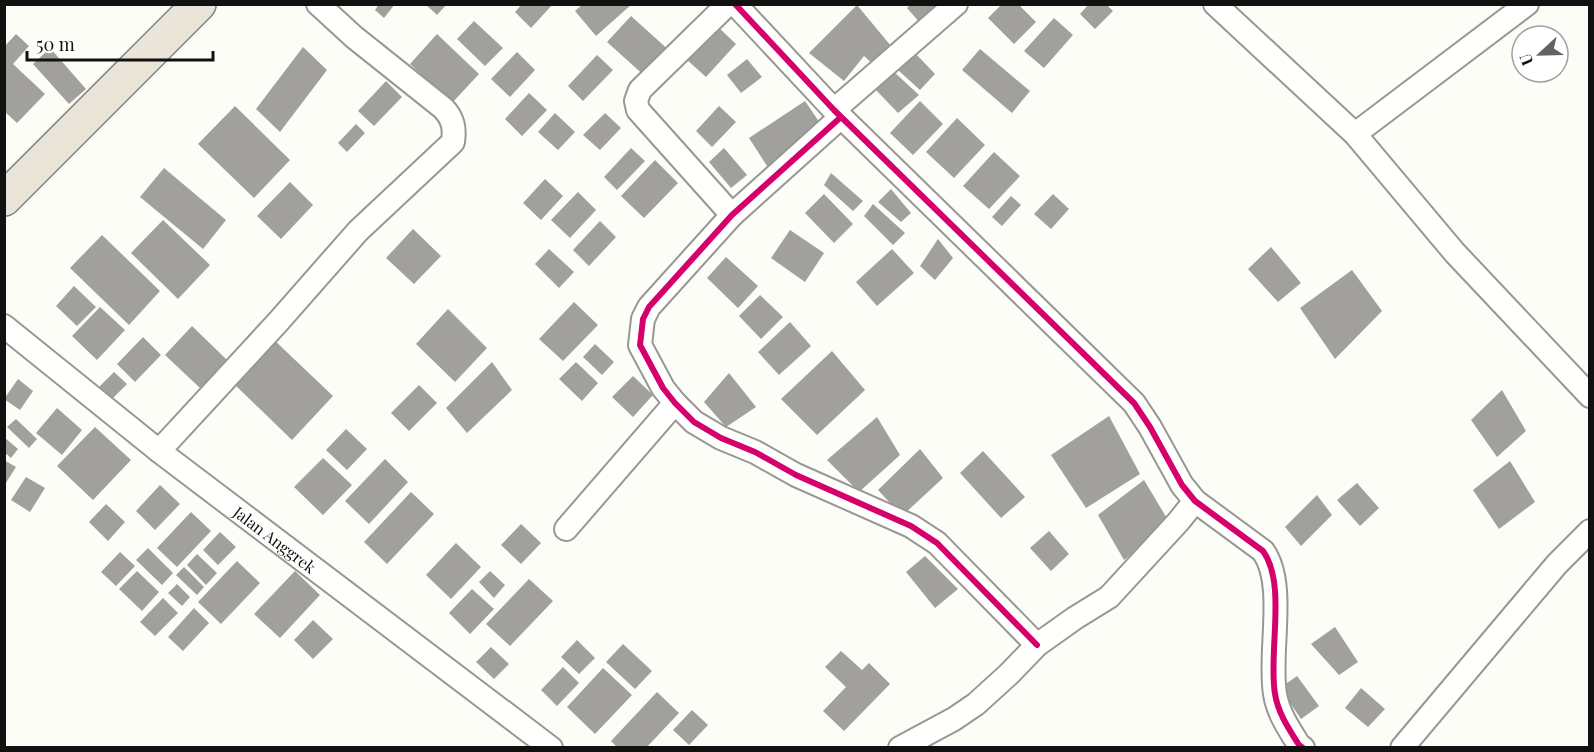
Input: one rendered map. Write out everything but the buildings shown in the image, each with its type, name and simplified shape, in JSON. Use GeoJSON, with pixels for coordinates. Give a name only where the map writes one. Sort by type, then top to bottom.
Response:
{"type":"FeatureCollection","features":[{"type":"Feature","properties":{"kind":"highway"},"geometry":{"type":"LineString","coordinates":[[4,199],[198,4]]}},
{"type":"Feature","properties":{"kind":"street"},"geometry":{"type":"LineString","coordinates":[[159,451],[358,231],[453,142],[452,121],[443,108],[354,37],[318,4]]}},
{"type":"Feature","properties":{"kind":"street"},"geometry":{"type":"LineString","coordinates":[[728,4],[640,90],[636,101],[638,111],[732,215]]}},
{"type":"Feature","properties":{"kind":"street"},"geometry":{"type":"LineString","coordinates":[[735,4],[837,114],[1134,403],[1182,485],[1195,501],[1263,551],[1268,558],[1275,582],[1273,668],[1275,696],[1281,716],[1300,746]]}},
{"type":"Feature","properties":{"kind":"street"},"geometry":{"type":"LineString","coordinates":[[956,4],[732,215],[649,308],[643,319],[640,345],[663,388],[694,422],[796,475],[911,526],[937,543],[1037,645]]}},
{"type":"Feature","properties":{"kind":"street"},"geometry":{"type":"LineString","coordinates":[[1215,4],[1355,134],[1455,253],[1590,396]]}},
{"type":"Feature","properties":{"kind":"street"},"geometry":{"type":"LineString","coordinates":[[1355,134],[1527,4]]}},
{"type":"Feature","properties":{"kind":"street","name":"Jalan Anggrek"},"geometry":{"type":"LineString","coordinates":[[4,326],[159,451],[551,747]]}},
{"type":"Feature","properties":{"kind":"street"},"geometry":{"type":"LineString","coordinates":[[566,529],[675,403]]}},
{"type":"Feature","properties":{"kind":"street"},"geometry":{"type":"LineString","coordinates":[[900,747],[954,719],[975,704],[1037,645],[1109,597],[1179,522],[1195,501]]}},
{"type":"Feature","properties":{"kind":"street"},"geometry":{"type":"LineString","coordinates":[[1402,747],[1557,564],[1590,531]]}},
{"type":"Feature","properties":{"kind":"cycle path"},"geometry":{"type":"LineString","coordinates":[[735,4],[834,110],[1134,403],[1182,485],[1195,501],[1263,551],[1270,565],[1274,582],[1273,677],[1275,694],[1284,721],[1303,748]]}},
{"type":"Feature","properties":{"kind":"cycle path"},"geometry":{"type":"LineString","coordinates":[[841,117],[732,215],[649,307],[643,319],[640,345],[663,388],[694,422],[796,475],[911,526],[937,543],[1037,645]]}}]}
